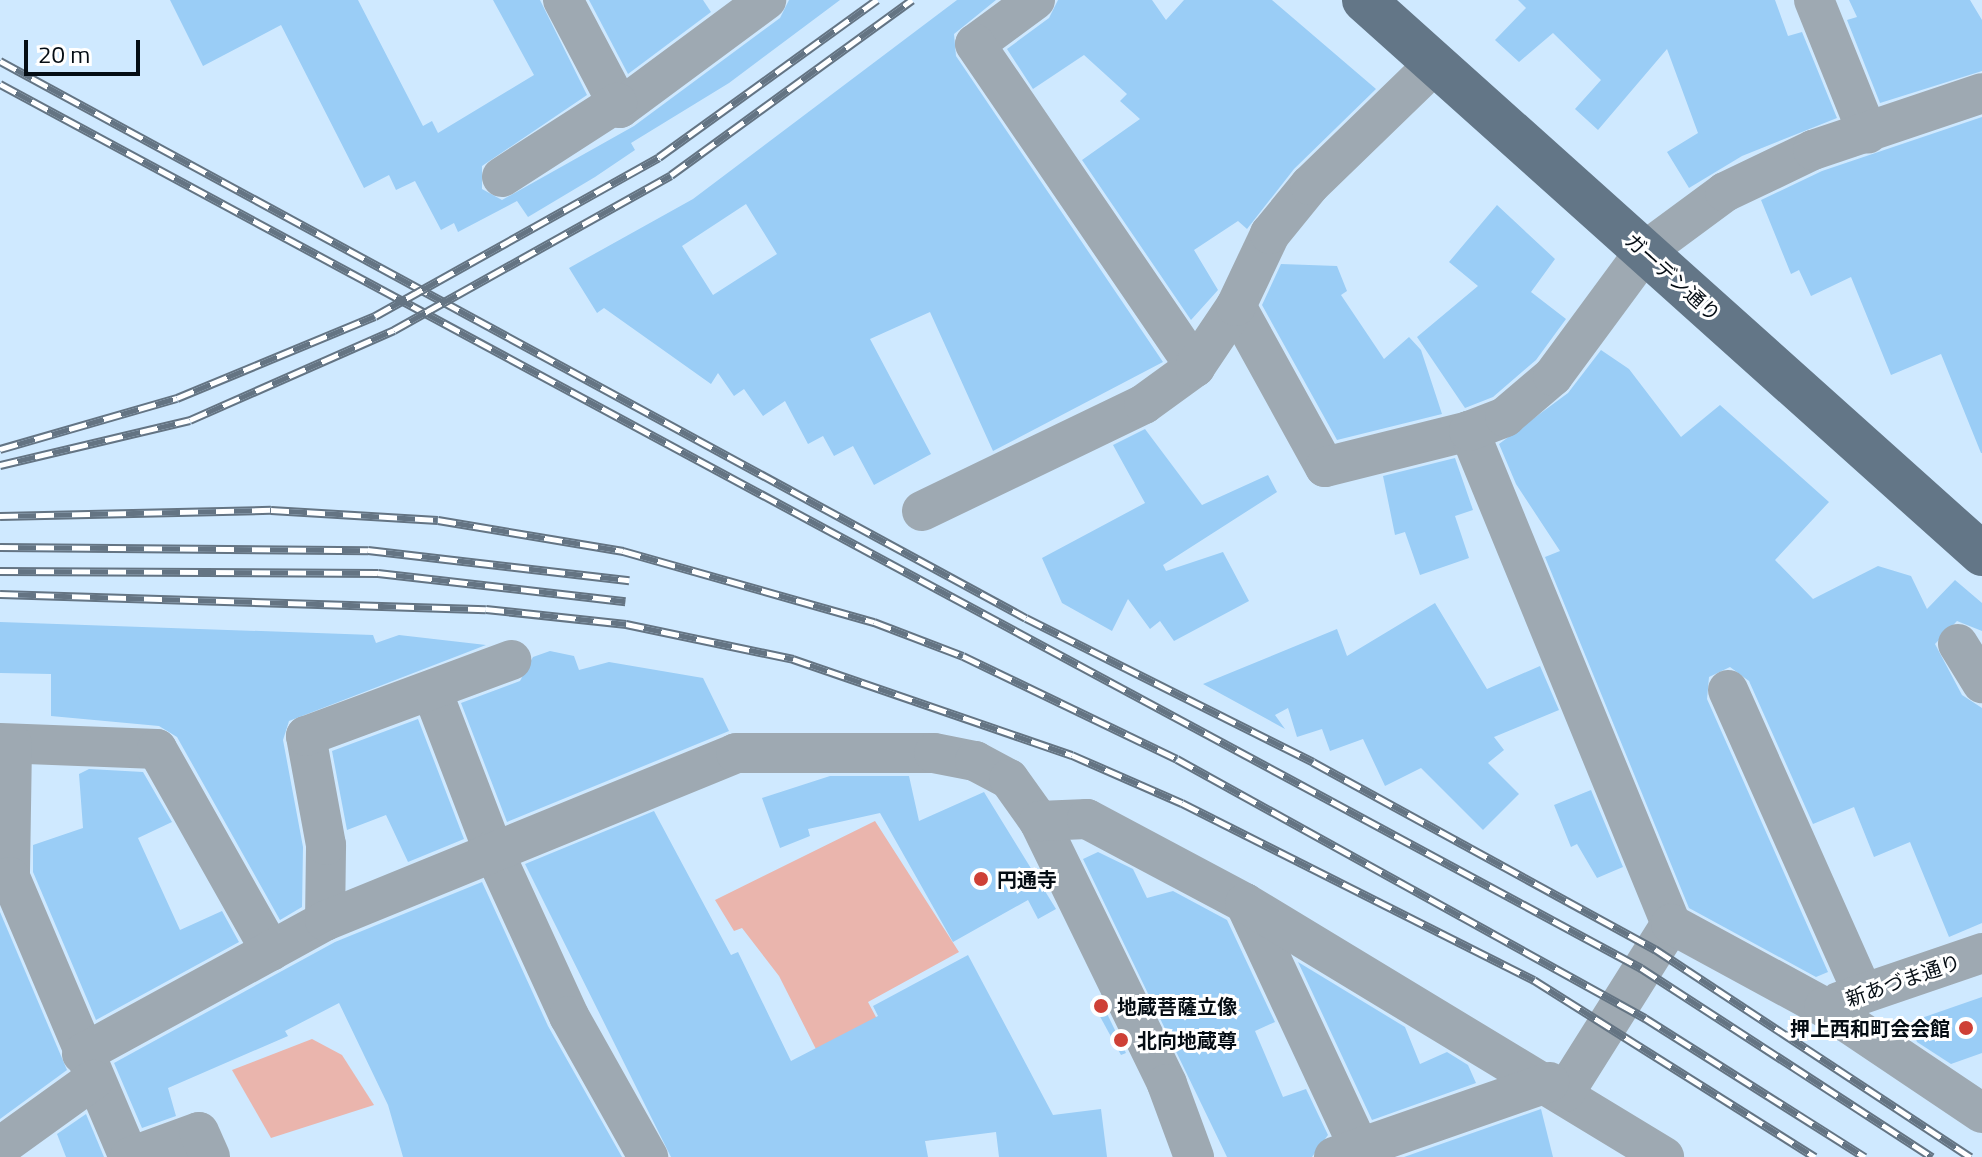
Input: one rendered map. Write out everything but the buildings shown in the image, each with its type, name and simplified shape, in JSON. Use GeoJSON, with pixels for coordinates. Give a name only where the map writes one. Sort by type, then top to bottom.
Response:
{"type":"FeatureCollection","features":[{"type":"Feature","properties":{"kind":"main road","name":"ガーデン通り"},"geometry":{"type":"LineString","coordinates":[[1364,0],[1982,554]]}},
{"type":"Feature","properties":{"kind":"street"},"geometry":{"type":"LineString","coordinates":[[563,0],[617,103]]}},
{"type":"Feature","properties":{"kind":"street"},"geometry":{"type":"LineString","coordinates":[[502,177],[617,103],[701,54],[766,0]]}},
{"type":"Feature","properties":{"kind":"street"},"geometry":{"type":"LineString","coordinates":[[1035,0],[975,44],[1195,367]]}},
{"type":"Feature","properties":{"kind":"street"},"geometry":{"type":"LineString","coordinates":[[1814,0],[1868,134]]}},
{"type":"Feature","properties":{"kind":"street"},"geometry":{"type":"LineString","coordinates":[[922,511],[1144,404],[1195,367],[1236,306],[1270,234],[1310,185],[1435,64]]}},
{"type":"Feature","properties":{"kind":"street"},"geometry":{"type":"LineString","coordinates":[[1236,306],[1325,467],[1469,431],[1505,417],[1553,376],[1645,251],[1778,163],[1982,93]]}},
{"type":"Feature","properties":{"kind":"street"},"geometry":{"type":"LineString","coordinates":[[1469,431],[1671,924],[1824,1007],[1982,1113]]}},
{"type":"Feature","properties":{"kind":"street"},"geometry":{"type":"LineString","coordinates":[[1958,644],[1982,683]]}},
{"type":"Feature","properties":{"kind":"street"},"geometry":{"type":"LineString","coordinates":[[325,921],[326,845],[306,736],[511,660]]}},
{"type":"Feature","properties":{"kind":"street"},"geometry":{"type":"LineString","coordinates":[[1728,690],[1863,993]]}},
{"type":"Feature","properties":{"kind":"street"},"geometry":{"type":"LineString","coordinates":[[432,691],[493,850],[569,1016],[648,1157]]}},
{"type":"Feature","properties":{"kind":"street"},"geometry":{"type":"LineString","coordinates":[[210,1157],[199,1132],[129,1157],[88,1067],[10,877],[6,744],[157,749],[271,951]]}},
{"type":"Feature","properties":{"kind":"street"},"geometry":{"type":"LineString","coordinates":[[0,1147],[88,1067],[271,951],[325,921],[493,850],[736,753],[934,753],[975,761],[1009,779],[1039,821],[1167,1084],[1194,1157]]}},
{"type":"Feature","properties":{"kind":"street"},"geometry":{"type":"LineString","coordinates":[[1039,821],[1087,819],[1245,903],[1557,1087],[1664,1157]]}},
{"type":"Feature","properties":{"kind":"street"},"geometry":{"type":"LineString","coordinates":[[1245,903],[1346,1152],[1430,1141],[1557,1087],[1671,924]]}},
{"type":"Feature","properties":{"kind":"street","name":"新あづま通り"},"geometry":{"type":"LineString","coordinates":[[1824,1007],[1982,953]]}},
{"type":"Feature","properties":{"kind":"shaded area"},"geometry":{"type":"Polygon","coordinates":[[[875,821],[959,952],[868,1002],[940,1138],[868,1152],[779,976],[742,928],[734,931],[715,900],[875,821]]]}},
{"type":"Feature","properties":{"kind":"shaded area"},"geometry":{"type":"Polygon","coordinates":[[[312,1039],[342,1055],[374,1105],[271,1138],[232,1070],[312,1039]]]}},
{"type":"Feature","properties":{"kind":"railway"},"geometry":{"type":"LineString","coordinates":[[0,449],[177,398],[375,316],[659,157],[877,0]]}},
{"type":"Feature","properties":{"kind":"railway"},"geometry":{"type":"LineString","coordinates":[[0,465],[190,420],[394,330],[671,175],[912,0]]}},
{"type":"Feature","properties":{"kind":"railway"},"geometry":{"type":"LineString","coordinates":[[0,61],[1026,618],[1313,762],[1655,949],[1971,1157]]}},
{"type":"Feature","properties":{"kind":"railway"},"geometry":{"type":"LineString","coordinates":[[0,84],[1641,968],[1932,1157]]}},
{"type":"Feature","properties":{"kind":"railway"},"geometry":{"type":"LineString","coordinates":[[0,516],[271,510],[438,520],[623,551],[874,622],[963,656],[1177,759],[1645,1018],[1865,1157]]}},
{"type":"Feature","properties":{"kind":"railway"},"geometry":{"type":"LineString","coordinates":[[0,547],[368,550],[629,580]]}},
{"type":"Feature","properties":{"kind":"railway"},"geometry":{"type":"LineString","coordinates":[[0,571],[378,573],[625,601]]}},
{"type":"Feature","properties":{"kind":"railway"},"geometry":{"type":"LineString","coordinates":[[0,594],[486,609],[626,624],[793,659],[1072,755],[1182,803],[1534,980],[1815,1157]]}},
{"type":"Feature","properties":{"kind":"place","name":"円通寺"},"geometry":{"type":"Point","coordinates":[981,879]}},
{"type":"Feature","properties":{"kind":"place","name":"地蔵菩薩立像"},"geometry":{"type":"Point","coordinates":[1101,1006]}},
{"type":"Feature","properties":{"kind":"place","name":"押上西和町会会館"},"geometry":{"type":"Point","coordinates":[1966,1028]}},
{"type":"Feature","properties":{"kind":"place","name":"北向地蔵尊"},"geometry":{"type":"Point","coordinates":[1121,1040]}}]}
